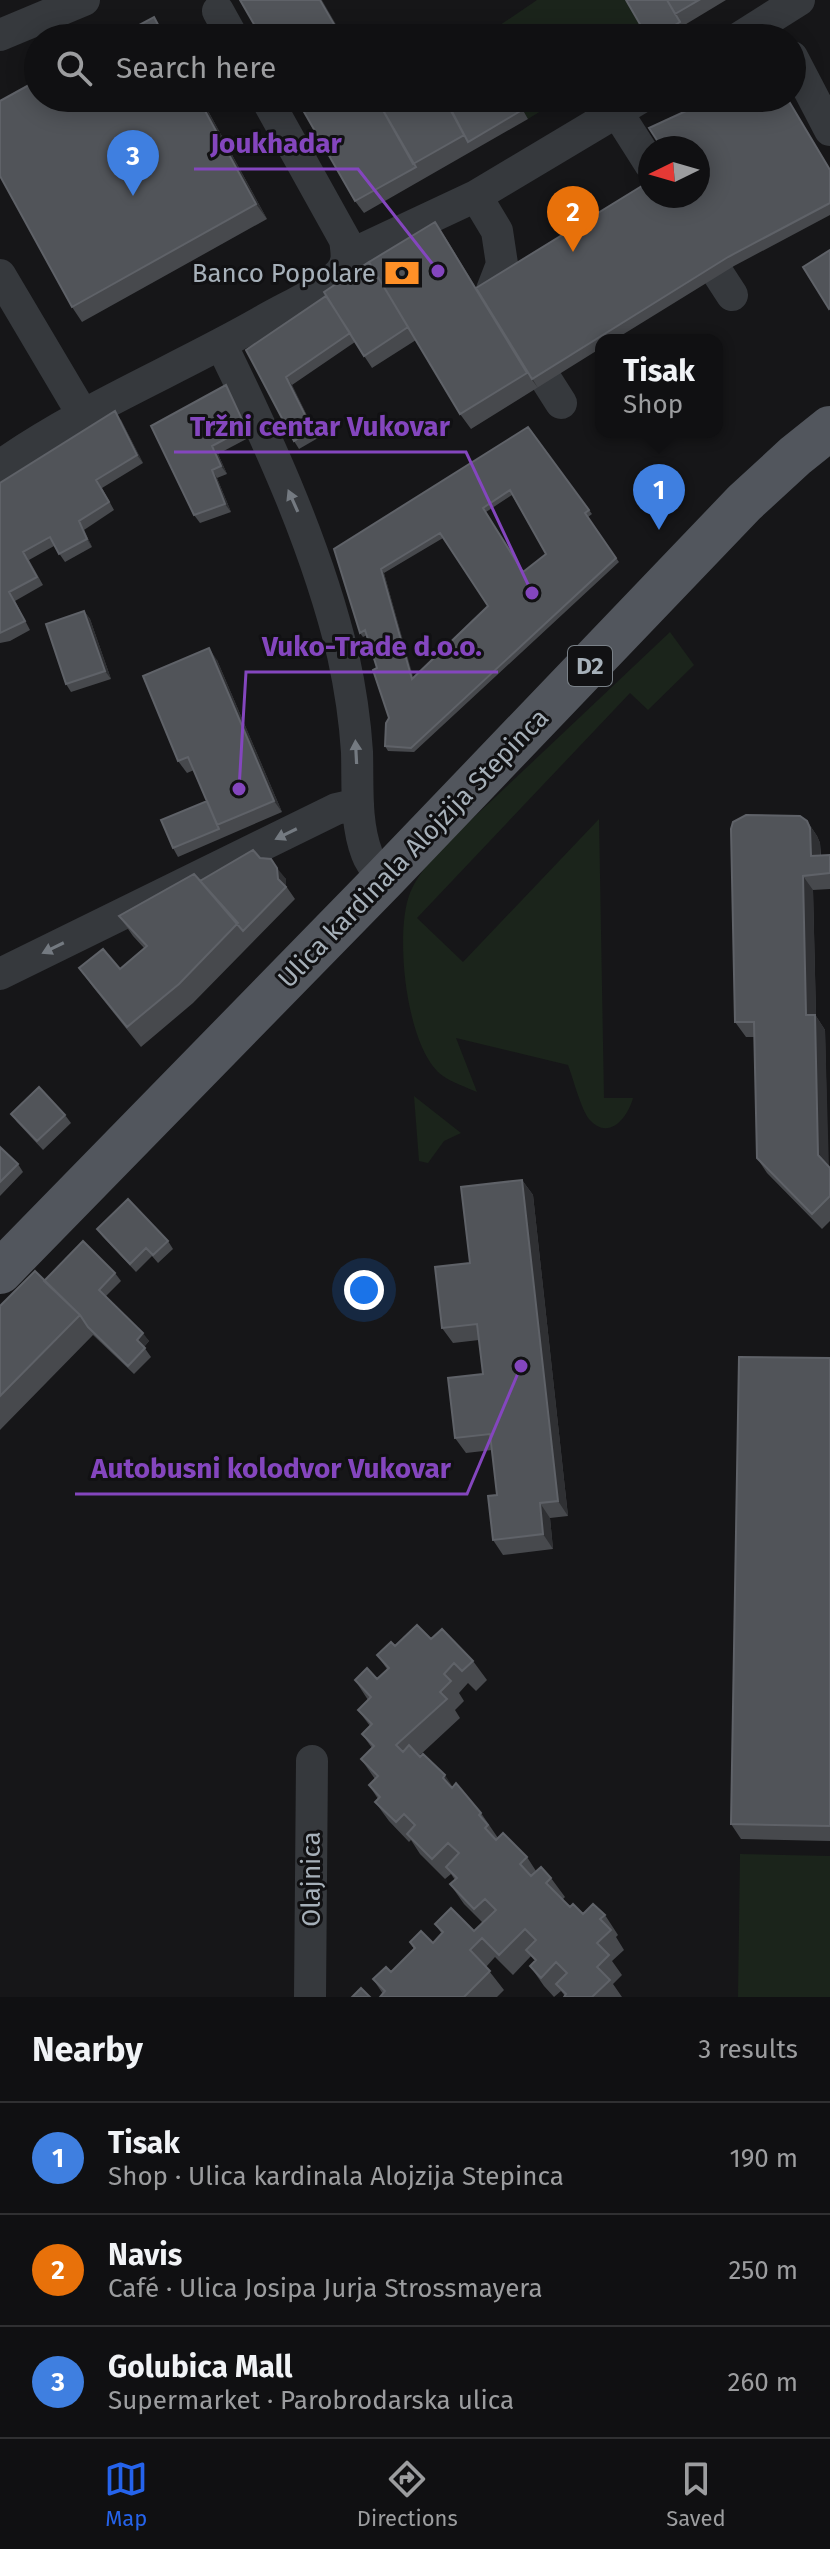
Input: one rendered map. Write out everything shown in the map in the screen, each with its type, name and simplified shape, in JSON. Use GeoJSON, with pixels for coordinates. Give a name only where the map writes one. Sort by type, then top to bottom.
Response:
{"type":"FeatureCollection","features":[{"type":"Feature","properties":{"kind":"main road","name":"Ulica kardinala Alojzija Stepinca"},"geometry":{"type":"LineString","coordinates":[[0,1272],[384,879],[744,503],[830,428]]}},
{"type":"Feature","properties":{"kind":"street"},"geometry":{"type":"LineString","coordinates":[[26,24],[84,0]]}},
{"type":"Feature","properties":{"kind":"street"},"geometry":{"type":"LineString","coordinates":[[772,19],[799,0]]}},
{"type":"Feature","properties":{"kind":"street"},"geometry":{"type":"LineString","coordinates":[[0,35],[24,25]]}},
{"type":"Feature","properties":{"kind":"street"},"geometry":{"type":"LineString","coordinates":[[806,84],[830,130]]}},
{"type":"Feature","properties":{"kind":"street"},"geometry":{"type":"LineString","coordinates":[[0,466],[83,415],[221,344],[337,277],[344,268],[348,256],[345,240],[274,112]]}},
{"type":"Feature","properties":{"kind":"street"},"geometry":{"type":"LineString","coordinates":[[348,256],[476,196],[616,112]]}},
{"type":"Feature","properties":{"kind":"street"},"geometry":{"type":"LineString","coordinates":[[631,112],[640,136]]}},
{"type":"Feature","properties":{"kind":"street"},"geometry":{"type":"LineString","coordinates":[[476,196],[497,231],[501,253],[502,264],[492,290]]}},
{"type":"Feature","properties":{"kind":"street"},"geometry":{"type":"LineString","coordinates":[[0,275],[83,415]]}},
{"type":"Feature","properties":{"kind":"street"},"geometry":{"type":"LineString","coordinates":[[221,344],[300,515],[331,613],[343,656],[354,718],[358,804],[367,856],[384,879]]}},
{"type":"Feature","properties":{"kind":"street"},"geometry":{"type":"LineString","coordinates":[[0,974],[336,809],[358,804]]}},
{"type":"Feature","properties":{"kind":"street","name":"Olajnica"},"geometry":{"type":"LineString","coordinates":[[310,1997],[312,1761]]}},
{"type":"Feature","properties":{"kind":"shaded area"},"geometry":{"type":"Polygon","coordinates":[[[537,0],[627,0],[641,24],[502,24],[537,0]]]}},
{"type":"Feature","properties":{"kind":"shaded area"},"geometry":{"type":"Polygon","coordinates":[[[524,112],[539,112],[528,119],[524,112]]]}},
{"type":"Feature","properties":{"kind":"shaded area"},"geometry":{"type":"Polygon","coordinates":[[[670,632],[694,665],[648,710],[630,693],[417,918],[463,962],[599,819],[604,1098],[633,1098],[622,1119],[604,1128],[596,1125],[586,1114],[568,1065],[456,1038],[477,1092],[443,1076],[430,1062],[412,1017],[407,990],[403,935],[405,911],[412,888],[433,856],[670,632]]]}},
{"type":"Feature","properties":{"kind":"shaded area"},"geometry":{"type":"Polygon","coordinates":[[[414,1096],[461,1133],[444,1141],[428,1163],[419,1161],[414,1096]]]}},
{"type":"Feature","properties":{"kind":"shaded area"},"geometry":{"type":"Polygon","coordinates":[[[740,1854],[830,1856],[830,1997],[738,1997],[740,1854]]]}},
{"type":"Feature","properties":{"kind":"building"},"geometry":{"type":"Polygon","coordinates":[[[240,0],[320,0],[334,24],[254,24],[240,0]]]}},
{"type":"Feature","properties":{"kind":"building"},"geometry":{"type":"Polygon","coordinates":[[[626,0],[667,0],[680,22],[677,24],[640,24],[626,0]]]}},
{"type":"Feature","properties":{"kind":"building"},"geometry":{"type":"Polygon","coordinates":[[[667,0],[699,0],[675,14],[667,0]]]}},
{"type":"Feature","properties":{"kind":"building"},"geometry":{"type":"Polygon","coordinates":[[[154,17],[158,24],[141,24],[154,17]]]}},
{"type":"Feature","properties":{"kind":"building"},"geometry":{"type":"Polygon","coordinates":[[[24,88],[24,112],[206,112],[256,204],[72,307],[0,176],[0,101],[24,88]]]}},
{"type":"Feature","properties":{"kind":"building"},"geometry":{"type":"Polygon","coordinates":[[[304,112],[384,112],[416,167],[355,201],[304,112]]]}},
{"type":"Feature","properties":{"kind":"building"},"geometry":{"type":"Polygon","coordinates":[[[384,112],[452,112],[464,135],[413,164],[384,112]]]}},
{"type":"Feature","properties":{"kind":"building"},"geometry":{"type":"Polygon","coordinates":[[[452,112],[519,112],[468,142],[452,112]]]}},
{"type":"Feature","properties":{"kind":"building"},"geometry":{"type":"Polygon","coordinates":[[[684,112],[795,112],[830,170],[830,203],[728,257],[604,334],[595,334],[595,340],[532,379],[476,288],[638,188],[638,208],[710,208],[710,136],[654,136],[649,128],[684,112]]]}},
{"type":"Feature","properties":{"kind":"building"},"geometry":{"type":"Polygon","coordinates":[[[435,222],[527,373],[460,414],[369,262],[435,222]]]}},
{"type":"Feature","properties":{"kind":"building"},"geometry":{"type":"Polygon","coordinates":[[[830,250],[830,308],[829,309],[803,267],[830,250]]]}},
{"type":"Feature","properties":{"kind":"building"},"geometry":{"type":"Polygon","coordinates":[[[369,262],[408,327],[364,356],[324,292],[369,262]]]}},
{"type":"Feature","properties":{"kind":"building"},"geometry":{"type":"Polygon","coordinates":[[[326,296],[350,333],[286,377],[312,429],[294,441],[246,350],[326,296]]]}},
{"type":"Feature","properties":{"kind":"building"},"geometry":{"type":"Polygon","coordinates":[[[226,385],[246,428],[212,446],[221,466],[212,470],[225,504],[194,515],[151,426],[226,385]]]}},
{"type":"Feature","properties":{"kind":"building"},"geometry":{"type":"Polygon","coordinates":[[[115,411],[137,455],[96,480],[109,502],[79,521],[87,539],[59,554],[50,537],[23,552],[37,577],[9,592],[25,621],[0,633],[0,483],[115,411]]]}},
{"type":"Feature","properties":{"kind":"building"},"geometry":{"type":"Polygon","coordinates":[[[528,427],[589,510],[585,513],[616,558],[411,748],[385,746],[389,718],[373,670],[377,668],[365,630],[360,633],[334,549],[528,427]],[[510,490],[483,508],[523,572],[546,554],[510,490]],[[440,533],[381,569],[412,679],[488,606],[440,533]]]}},
{"type":"Feature","properties":{"kind":"building"},"geometry":{"type":"Polygon","coordinates":[[[84,611],[105,671],[66,684],[46,624],[84,611]]]}},
{"type":"Feature","properties":{"kind":"building"},"geometry":{"type":"Polygon","coordinates":[[[209,648],[274,801],[217,825],[188,757],[178,761],[143,676],[209,648]]]}},
{"type":"Feature","properties":{"kind":"building"},"geometry":{"type":"Polygon","coordinates":[[[207,801],[219,829],[173,848],[161,820],[207,801]]]}},
{"type":"Feature","properties":{"kind":"building"},"geometry":{"type":"Polygon","coordinates":[[[746,815],[800,816],[810,828],[811,856],[830,855],[830,873],[803,876],[806,1015],[815,1015],[818,1155],[830,1168],[830,1196],[812,1214],[757,1158],[754,1022],[735,1022],[731,829],[733,822],[746,815]]]}},
{"type":"Feature","properties":{"kind":"building"},"geometry":{"type":"Polygon","coordinates":[[[253,850],[260,858],[271,859],[277,868],[278,879],[286,887],[243,931],[200,881],[253,850]]]}},
{"type":"Feature","properties":{"kind":"building"},"geometry":{"type":"Polygon","coordinates":[[[194,874],[238,923],[179,984],[127,1027],[79,968],[103,949],[120,969],[147,946],[119,916],[194,874]]]}},
{"type":"Feature","properties":{"kind":"building"},"geometry":{"type":"Polygon","coordinates":[[[39,1087],[65,1115],[37,1141],[11,1114],[39,1087]]]}},
{"type":"Feature","properties":{"kind":"building"},"geometry":{"type":"Polygon","coordinates":[[[0,1147],[18,1164],[0,1182],[0,1147]]]}},
{"type":"Feature","properties":{"kind":"building"},"geometry":{"type":"Polygon","coordinates":[[[522,1180],[558,1501],[540,1503],[543,1534],[493,1540],[488,1496],[497,1495],[490,1434],[455,1438],[448,1378],[483,1374],[477,1324],[442,1328],[435,1267],[470,1263],[461,1187],[522,1180]]]}},
{"type":"Feature","properties":{"kind":"building"},"geometry":{"type":"Polygon","coordinates":[[[128,1199],[168,1241],[153,1255],[146,1248],[130,1264],[97,1229],[128,1199]]]}},
{"type":"Feature","properties":{"kind":"building"},"geometry":{"type":"Polygon","coordinates":[[[83,1241],[115,1273],[99,1290],[143,1333],[137,1340],[145,1348],[128,1366],[44,1281],[83,1241]]]}},
{"type":"Feature","properties":{"kind":"building"},"geometry":{"type":"Polygon","coordinates":[[[35,1271],[80,1315],[0,1396],[0,1306],[35,1271]]]}},
{"type":"Feature","properties":{"kind":"building"},"geometry":{"type":"Polygon","coordinates":[[[739,1357],[830,1358],[830,1826],[731,1824],[739,1357]]]}},
{"type":"Feature","properties":{"kind":"building"},"geometry":{"type":"Polygon","coordinates":[[[417,1625],[431,1639],[442,1629],[473,1661],[462,1671],[454,1663],[444,1674],[451,1681],[440,1692],[447,1699],[396,1745],[403,1752],[409,1745],[445,1775],[443,1778],[452,1788],[456,1783],[481,1813],[479,1815],[488,1825],[485,1828],[496,1840],[503,1833],[527,1857],[520,1864],[531,1876],[541,1867],[551,1878],[546,1883],[570,1907],[573,1904],[583,1914],[593,1904],[605,1915],[600,1919],[611,1930],[597,1943],[609,1955],[597,1967],[610,1980],[592,1997],[564,1997],[566,1994],[556,1984],[567,1973],[556,1962],[541,1978],[530,1966],[536,1960],[526,1950],[536,1940],[525,1929],[499,1955],[482,1938],[470,1950],[490,1971],[464,1997],[380,1997],[385,1991],[373,1979],[386,1967],[391,1972],[415,1948],[410,1942],[421,1931],[433,1943],[443,1932],[435,1924],[451,1908],[474,1931],[496,1910],[485,1899],[474,1909],[450,1884],[457,1878],[446,1867],[459,1853],[448,1843],[432,1859],[407,1834],[415,1825],[404,1814],[396,1822],[375,1802],[380,1797],[369,1785],[378,1776],[361,1759],[374,1746],[362,1734],[372,1724],[358,1710],[371,1697],[355,1680],[367,1668],[377,1679],[389,1668],[377,1655],[391,1642],[395,1646],[417,1625]]]}},
{"type":"Feature","properties":{"kind":"building"},"geometry":{"type":"Polygon","coordinates":[[[361,1988],[370,1997],[352,1997],[361,1988]]]}},
{"type":"Feature","properties":{"kind":"place","name":"Golubica Mall"},"geometry":{"type":"Point","coordinates":[133,196]}},
{"type":"Feature","properties":{"kind":"place","name":"Navis"},"geometry":{"type":"Point","coordinates":[573,252]}},
{"type":"Feature","properties":{"kind":"place","name":"Joukhadar"},"geometry":{"type":"Point","coordinates":[438,271]}},
{"type":"Feature","properties":{"kind":"place","name":"Banco Popolare"},"geometry":{"type":"Point","coordinates":[402,273]}},
{"type":"Feature","properties":{"kind":"place","name":"Tisak"},"geometry":{"type":"Point","coordinates":[659,530]}},
{"type":"Feature","properties":{"kind":"place","name":"Tržni centar Vukovar"},"geometry":{"type":"Point","coordinates":[532,593]}},
{"type":"Feature","properties":{"kind":"place","name":"Vuko-Trade d.o.o."},"geometry":{"type":"Point","coordinates":[239,789]}},
{"type":"Feature","properties":{"kind":"place","name":"Autobusni kolodvor Vukovar"},"geometry":{"type":"Point","coordinates":[521,1366]}}]}
